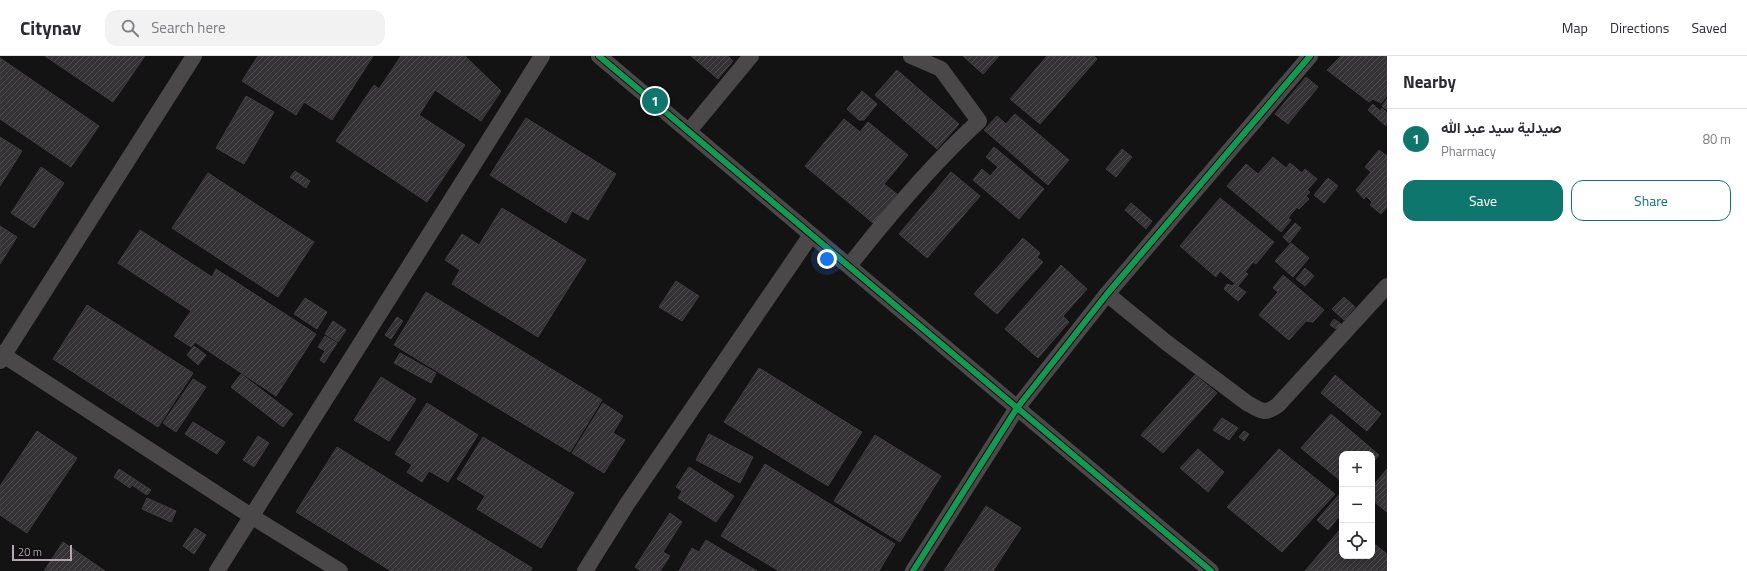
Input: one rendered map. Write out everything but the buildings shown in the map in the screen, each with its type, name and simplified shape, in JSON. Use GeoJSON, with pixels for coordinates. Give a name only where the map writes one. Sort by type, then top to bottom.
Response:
{"type":"FeatureCollection","features":[{"type":"Feature","properties":{"kind":"street"},"geometry":{"type":"LineString","coordinates":[[194,56],[1,356],[340,571]]}},
{"type":"Feature","properties":{"kind":"street"},"geometry":{"type":"LineString","coordinates":[[217,571],[542,56]]}},
{"type":"Feature","properties":{"kind":"street"},"geometry":{"type":"LineString","coordinates":[[599,56],[1211,571]]}},
{"type":"Feature","properties":{"kind":"street"},"geometry":{"type":"LineString","coordinates":[[689,131],[751,56]]}},
{"type":"Feature","properties":{"kind":"street"},"geometry":{"type":"LineString","coordinates":[[849,266],[882,225],[952,146],[980,121],[941,69],[912,56]]}},
{"type":"Feature","properties":{"kind":"street"},"geometry":{"type":"LineString","coordinates":[[913,571],[1017,408],[1107,294],[1310,56]]}},
{"type":"Feature","properties":{"kind":"street"},"geometry":{"type":"LineString","coordinates":[[585,571],[627,504],[811,235]]}},
{"type":"Feature","properties":{"kind":"street"},"geometry":{"type":"LineString","coordinates":[[1107,294],[1167,343],[1248,403],[1261,411],[1270,411],[1278,405],[1387,286]]}},
{"type":"Feature","properties":{"kind":"cycle path"},"geometry":{"type":"LineString","coordinates":[[599,56],[1211,571]]}},
{"type":"Feature","properties":{"kind":"cycle path"},"geometry":{"type":"LineString","coordinates":[[913,571],[1017,408],[1107,294],[1310,56]]}},
{"type":"Feature","properties":{"kind":"place","name":"صيدلية سيد عبد الله"},"geometry":{"type":"Point","coordinates":[655,101]}}]}
